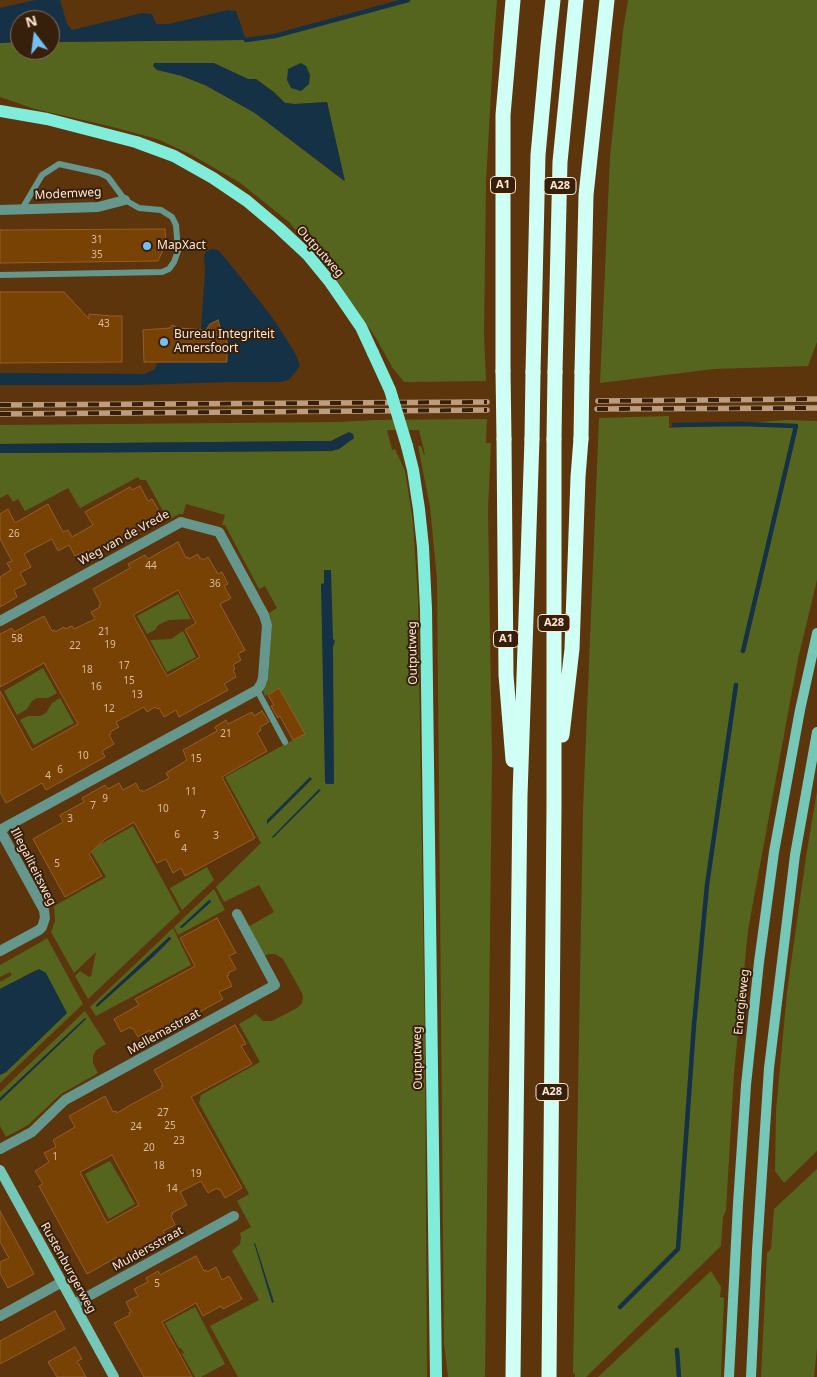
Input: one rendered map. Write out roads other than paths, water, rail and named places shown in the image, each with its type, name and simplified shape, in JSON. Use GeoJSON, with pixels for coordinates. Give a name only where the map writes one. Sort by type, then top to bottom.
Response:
{"type":"FeatureCollection","features":[{"type":"Feature","properties":{"kind":"highway","name":"A1"},"geometry":{"type":"LineString","coordinates":[[513,0],[503,115],[503,371],[506,675],[520,838]]}},
{"type":"Feature","properties":{"kind":"highway","name":"A28"},"geometry":{"type":"LineString","coordinates":[[513,1377],[520,796],[532,439],[538,156],[553,0]]}},
{"type":"Feature","properties":{"kind":"highway","name":"A28"},"geometry":{"type":"LineString","coordinates":[[549,1377],[554,806],[555,372],[560,162],[576,0]]}},
{"type":"Feature","properties":{"kind":"highway","name":"A28"},"geometry":{"type":"LineString","coordinates":[[554,806],[572,649],[581,439],[586,195],[607,0]]}},
{"type":"Feature","properties":{"kind":"main road","name":"Outputweg"},"geometry":{"type":"LineString","coordinates":[[0,111],[47,120],[136,142],[174,156],[213,178],[247,201],[279,228],[306,254],[324,275],[360,327],[390,390],[413,470],[423,547],[426,609],[436,1377]]}},
{"type":"Feature","properties":{"kind":"main road","name":"Outputweg"},"geometry":{"type":"LineString","coordinates":[[0,116],[47,120]]}},
{"type":"Feature","properties":{"kind":"main road","name":"Energieweg"},"geometry":{"type":"LineString","coordinates":[[729,1377],[747,1076],[759,962],[774,852],[800,710],[817,633]]}},
{"type":"Feature","properties":{"kind":"main road"},"geometry":{"type":"LineString","coordinates":[[751,1377],[769,1068],[795,855],[817,732]]}},
{"type":"Feature","properties":{"kind":"main road","name":"Rustenburgerweg"},"geometry":{"type":"LineString","coordinates":[[0,1170],[114,1377]]}},
{"type":"Feature","properties":{"kind":"street","name":"Modemweg"},"geometry":{"type":"LineString","coordinates":[[0,210],[98,207],[126,200]]}},
{"type":"Feature","properties":{"kind":"street","name":"Weg van de Vrede"},"geometry":{"type":"LineString","coordinates":[[0,620],[180,522],[219,532],[266,620],[263,678],[256,690]]}},
{"type":"Feature","properties":{"kind":"street"},"geometry":{"type":"LineString","coordinates":[[0,830],[256,690]]}},
{"type":"Feature","properties":{"kind":"street","name":"Illegaliteitsweg"},"geometry":{"type":"LineString","coordinates":[[0,830],[44,910],[45,918],[39,930],[0,951]]}},
{"type":"Feature","properties":{"kind":"street","name":"Mellemastraat"},"geometry":{"type":"LineString","coordinates":[[0,1149],[32,1132],[66,1100],[275,986],[237,914]]}},
{"type":"Feature","properties":{"kind":"street","name":"Muldersstraat"},"geometry":{"type":"LineString","coordinates":[[74,1304],[234,1216]]}},
{"type":"Feature","properties":{"kind":"street"},"geometry":{"type":"LineString","coordinates":[[0,1316],[62,1282]]}},
{"type":"Feature","properties":{"kind":"lane","name":"Modemweg"},"geometry":{"type":"LineString","coordinates":[[22,209],[42,174],[59,164],[100,173],[108,177],[126,200]]}},
{"type":"Feature","properties":{"kind":"lane"},"geometry":{"type":"LineString","coordinates":[[0,275],[162,272],[169,269],[178,251],[176,224],[172,216],[161,210],[139,208],[126,200]]}},
{"type":"Feature","properties":{"kind":"lane"},"geometry":{"type":"LineString","coordinates":[[256,690],[285,742]]}},
{"type":"Feature","properties":{"kind":"water"},"geometry":{"type":"Polygon","coordinates":[[[36,0],[60,0],[67,24],[72,30],[143,13],[152,14],[156,24],[169,24],[228,10],[236,11],[246,40],[60,42],[60,10],[10,10],[10,42],[0,43],[0,8],[36,0]]]}},
{"type":"Feature","properties":{"kind":"water"},"geometry":{"type":"Polygon","coordinates":[[[154,63],[214,63],[248,79],[256,79],[285,103],[327,102],[345,181],[255,113],[205,85],[182,76],[157,70],[153,66],[154,63]]]}},
{"type":"Feature","properties":{"kind":"water"},"geometry":{"type":"Polygon","coordinates":[[[301,63],[306,66],[310,75],[309,84],[301,91],[291,88],[287,80],[288,69],[301,63]]]}},
{"type":"Feature","properties":{"kind":"water"},"geometry":{"type":"Polygon","coordinates":[[[212,249],[218,250],[269,313],[296,355],[300,366],[290,379],[282,382],[0,385],[0,373],[145,374],[155,369],[157,363],[227,362],[201,330],[205,272],[204,255],[212,249]]]}},
{"type":"Feature","properties":{"kind":"water"},"geometry":{"type":"Polygon","coordinates":[[[349,432],[353,434],[354,438],[339,449],[331,451],[0,453],[0,444],[331,441],[349,432]]]}},
{"type":"Feature","properties":{"kind":"water"},"geometry":{"type":"Polygon","coordinates":[[[324,570],[331,570],[333,639],[335,641],[333,647],[333,784],[326,784],[325,782],[321,584],[324,583],[324,570]]]}},
{"type":"Feature","properties":{"kind":"water"},"geometry":{"type":"Polygon","coordinates":[[[310,777],[312,779],[267,824],[267,820],[310,777]]]}},
{"type":"Feature","properties":{"kind":"water"},"geometry":{"type":"Polygon","coordinates":[[[319,789],[321,790],[273,838],[272,837],[319,789]]]}},
{"type":"Feature","properties":{"kind":"water"},"geometry":{"type":"Polygon","coordinates":[[[209,900],[211,902],[180,928],[181,926],[209,900]]]}},
{"type":"Feature","properties":{"kind":"water"},"geometry":{"type":"Polygon","coordinates":[[[169,937],[171,939],[154,956],[97,1007],[96,1005],[169,937]]]}},
{"type":"Feature","properties":{"kind":"water"},"geometry":{"type":"Polygon","coordinates":[[[39,969],[46,973],[67,1013],[6,1072],[0,1075],[0,989],[39,969]]]}},
{"type":"Feature","properties":{"kind":"water"},"geometry":{"type":"Polygon","coordinates":[[[86,1019],[0,1101],[0,1098],[86,1019]]]}},
{"type":"Feature","properties":{"kind":"water"},"geometry":{"type":"Polygon","coordinates":[[[254,1243],[274,1302],[272,1303],[254,1243]]]}},
{"type":"Feature","properties":{"kind":"waterway"},"geometry":{"type":"LineString","coordinates":[[246,40],[275,36],[408,0]]}},
{"type":"Feature","properties":{"kind":"waterway"},"geometry":{"type":"LineString","coordinates":[[674,425],[742,424],[796,426],[743,651]]}},
{"type":"Feature","properties":{"kind":"waterway"},"geometry":{"type":"LineString","coordinates":[[620,1307],[678,1249],[694,1025],[707,885],[736,685]]}},
{"type":"Feature","properties":{"kind":"waterway"},"geometry":{"type":"LineString","coordinates":[[677,1350],[679,1377]]}},
{"type":"Feature","properties":{"kind":"railway"},"geometry":{"type":"LineString","coordinates":[[598,401],[817,399]]}},
{"type":"Feature","properties":{"kind":"railway"},"geometry":{"type":"LineString","coordinates":[[0,405],[487,402]]}},
{"type":"Feature","properties":{"kind":"railway"},"geometry":{"type":"LineString","coordinates":[[597,409],[817,408]]}},
{"type":"Feature","properties":{"kind":"railway"},"geometry":{"type":"LineString","coordinates":[[0,414],[487,410]]}},
{"type":"Feature","properties":{"kind":"place","name":"MapXact"},"geometry":{"type":"Point","coordinates":[147,246]}},
{"type":"Feature","properties":{"kind":"place","name":"Bureau Integriteit Amersfoort"},"geometry":{"type":"Point","coordinates":[164,342]}}]}
